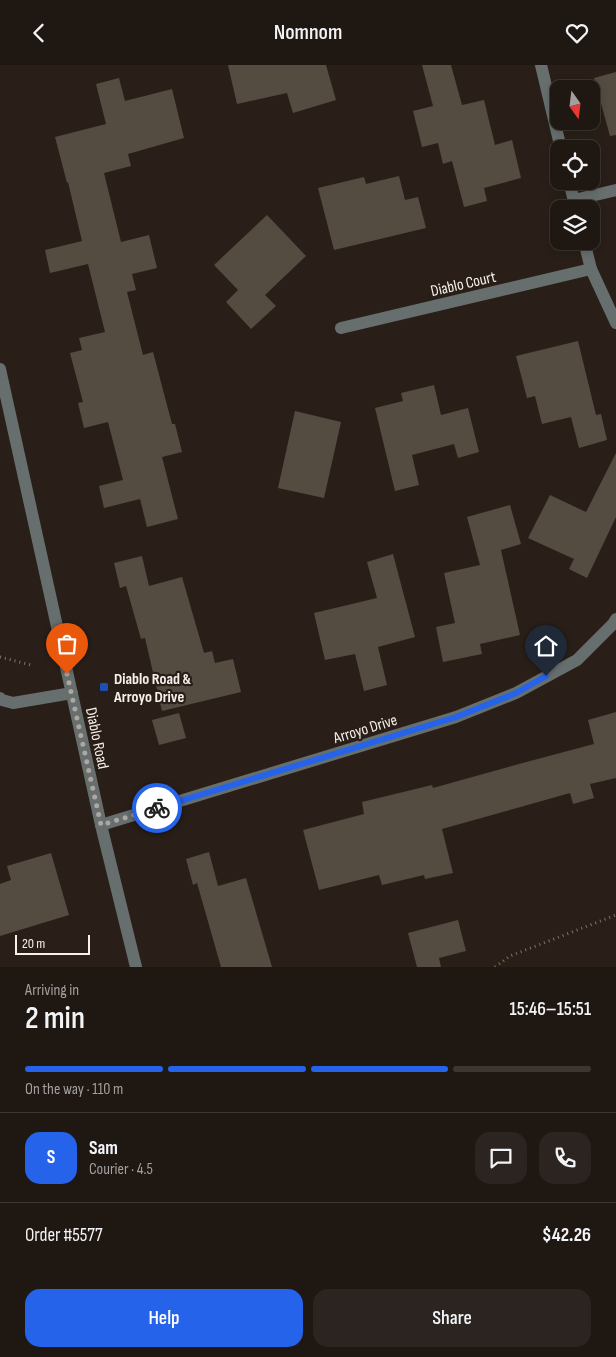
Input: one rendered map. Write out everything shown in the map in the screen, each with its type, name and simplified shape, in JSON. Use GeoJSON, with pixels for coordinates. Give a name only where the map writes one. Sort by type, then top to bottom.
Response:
{"type":"FeatureCollection","features":[{"type":"Feature","properties":{"kind":"street"},"geometry":{"type":"LineString","coordinates":[[541,65],[559,140]]}},
{"type":"Feature","properties":{"kind":"street"},"geometry":{"type":"LineString","coordinates":[[589,200],[616,190]]}},
{"type":"Feature","properties":{"kind":"street"},"geometry":{"type":"LineString","coordinates":[[586,250],[591,269],[616,323]]}},
{"type":"Feature","properties":{"kind":"street","name":"Diablo Court"},"geometry":{"type":"LineString","coordinates":[[341,328],[591,269]]}},
{"type":"Feature","properties":{"kind":"street","name":"Diablo Road"},"geometry":{"type":"LineString","coordinates":[[0,369],[101,825],[136,967]]}},
{"type":"Feature","properties":{"kind":"street","name":"Arroyo Drive"},"geometry":{"type":"LineString","coordinates":[[101,825],[456,717],[516,693],[577,660],[616,619]]}},
{"type":"Feature","properties":{"kind":"street"},"geometry":{"type":"LineString","coordinates":[[0,698],[13,703],[72,693]]}},
{"type":"Feature","properties":{"kind":"path"},"geometry":{"type":"LineString","coordinates":[[0,657],[30,665]]}},
{"type":"Feature","properties":{"kind":"path"},"geometry":{"type":"LineString","coordinates":[[494,967],[510,956],[616,915]]}},
{"type":"Feature","properties":{"kind":"building"},"geometry":{"type":"Polygon","coordinates":[[[228,65],[326,65],[336,100],[293,113],[287,93],[237,104],[228,65]]]}},
{"type":"Feature","properties":{"kind":"building"},"geometry":{"type":"Polygon","coordinates":[[[422,65],[451,65],[462,105],[484,100],[495,145],[512,140],[521,178],[484,188],[487,201],[464,207],[452,161],[443,164],[438,143],[422,147],[413,111],[433,106],[422,65]]]}},
{"type":"Feature","properties":{"kind":"building"},"geometry":{"type":"Polygon","coordinates":[[[616,72],[616,135],[610,136],[600,100],[600,80],[595,80],[594,78],[616,72]]]}},
{"type":"Feature","properties":{"kind":"building"},"geometry":{"type":"Polygon","coordinates":[[[119,78],[125,101],[172,89],[184,138],[128,154],[131,166],[104,173],[121,242],[149,235],[157,268],[132,274],[136,290],[127,292],[143,355],[153,352],[172,424],[175,424],[182,452],[162,457],[178,519],[147,527],[140,499],[104,508],[99,486],[123,480],[108,422],[84,428],[78,403],[83,402],[70,353],[82,350],[79,338],[105,332],[88,264],[50,273],[45,250],[82,241],[55,137],[106,124],[96,84],[119,78]]]}},
{"type":"Feature","properties":{"kind":"building"},"geometry":{"type":"Polygon","coordinates":[[[399,176],[405,200],[418,197],[426,228],[334,250],[318,188],[364,177],[366,184],[399,176]]]}},
{"type":"Feature","properties":{"kind":"building"},"geometry":{"type":"Polygon","coordinates":[[[267,215],[306,256],[265,295],[276,306],[251,329],[226,302],[238,290],[214,265],[267,215]]]}},
{"type":"Feature","properties":{"kind":"building"},"geometry":{"type":"Polygon","coordinates":[[[578,341],[596,415],[601,414],[607,440],[579,448],[571,417],[542,424],[535,396],[527,398],[516,356],[578,341]]]}},
{"type":"Feature","properties":{"kind":"building"},"geometry":{"type":"Polygon","coordinates":[[[434,385],[441,415],[468,408],[479,452],[458,458],[454,444],[412,455],[419,485],[395,491],[375,408],[403,401],[401,393],[434,385]]]}},
{"type":"Feature","properties":{"kind":"building"},"geometry":{"type":"Polygon","coordinates":[[[295,411],[341,422],[324,498],[278,488],[295,411]]]}},
{"type":"Feature","properties":{"kind":"building"},"geometry":{"type":"Polygon","coordinates":[[[616,453],[616,517],[587,578],[569,569],[574,559],[528,538],[550,495],[586,512],[616,453]]]}},
{"type":"Feature","properties":{"kind":"building"},"geometry":{"type":"Polygon","coordinates":[[[510,505],[521,544],[501,550],[520,635],[480,644],[482,654],[443,662],[436,627],[455,623],[444,573],[480,565],[467,517],[510,505]]]}},
{"type":"Feature","properties":{"kind":"building"},"geometry":{"type":"Polygon","coordinates":[[[393,554],[415,637],[378,647],[387,685],[364,691],[355,654],[325,660],[314,613],[377,598],[367,562],[393,554]]]}},
{"type":"Feature","properties":{"kind":"building"},"geometry":{"type":"Polygon","coordinates":[[[142,556],[149,586],[182,577],[204,653],[212,651],[215,663],[233,659],[241,692],[162,711],[145,638],[141,639],[126,586],[120,588],[114,563],[142,556]]]}},
{"type":"Feature","properties":{"kind":"building"},"geometry":{"type":"Polygon","coordinates":[[[616,712],[616,778],[590,784],[594,798],[573,804],[570,793],[442,829],[453,873],[425,879],[424,875],[382,885],[379,875],[319,890],[303,830],[364,814],[362,802],[432,785],[433,788],[594,744],[588,720],[616,712]]]}},
{"type":"Feature","properties":{"kind":"building"},"geometry":{"type":"Polygon","coordinates":[[[179,713],[186,738],[159,745],[152,720],[179,713]]]}},
{"type":"Feature","properties":{"kind":"building"},"geometry":{"type":"Polygon","coordinates":[[[209,852],[218,886],[246,878],[272,967],[221,967],[197,883],[193,885],[186,859],[209,852]]]}},
{"type":"Feature","properties":{"kind":"building"},"geometry":{"type":"Polygon","coordinates":[[[51,853],[69,915],[0,936],[0,884],[11,880],[7,866],[51,853]]]}},
{"type":"Feature","properties":{"kind":"building"},"geometry":{"type":"Polygon","coordinates":[[[458,920],[466,951],[439,958],[441,967],[417,967],[408,933],[458,920]]]}},
{"type":"Feature","properties":{"kind":"way so far"},"geometry":{"type":"LineString","coordinates":[[67,674],[101,825],[157,808]]}},
{"type":"Feature","properties":{"kind":"place","name":"Diablo Road & Arroyo Drive"},"geometry":{"type":"Point","coordinates":[104,687]}},
{"type":"Feature","properties":{"kind":"route"},"geometry":{"type":"LineString","coordinates":[[157,808],[456,717],[516,693],[546,676]]}}]}
